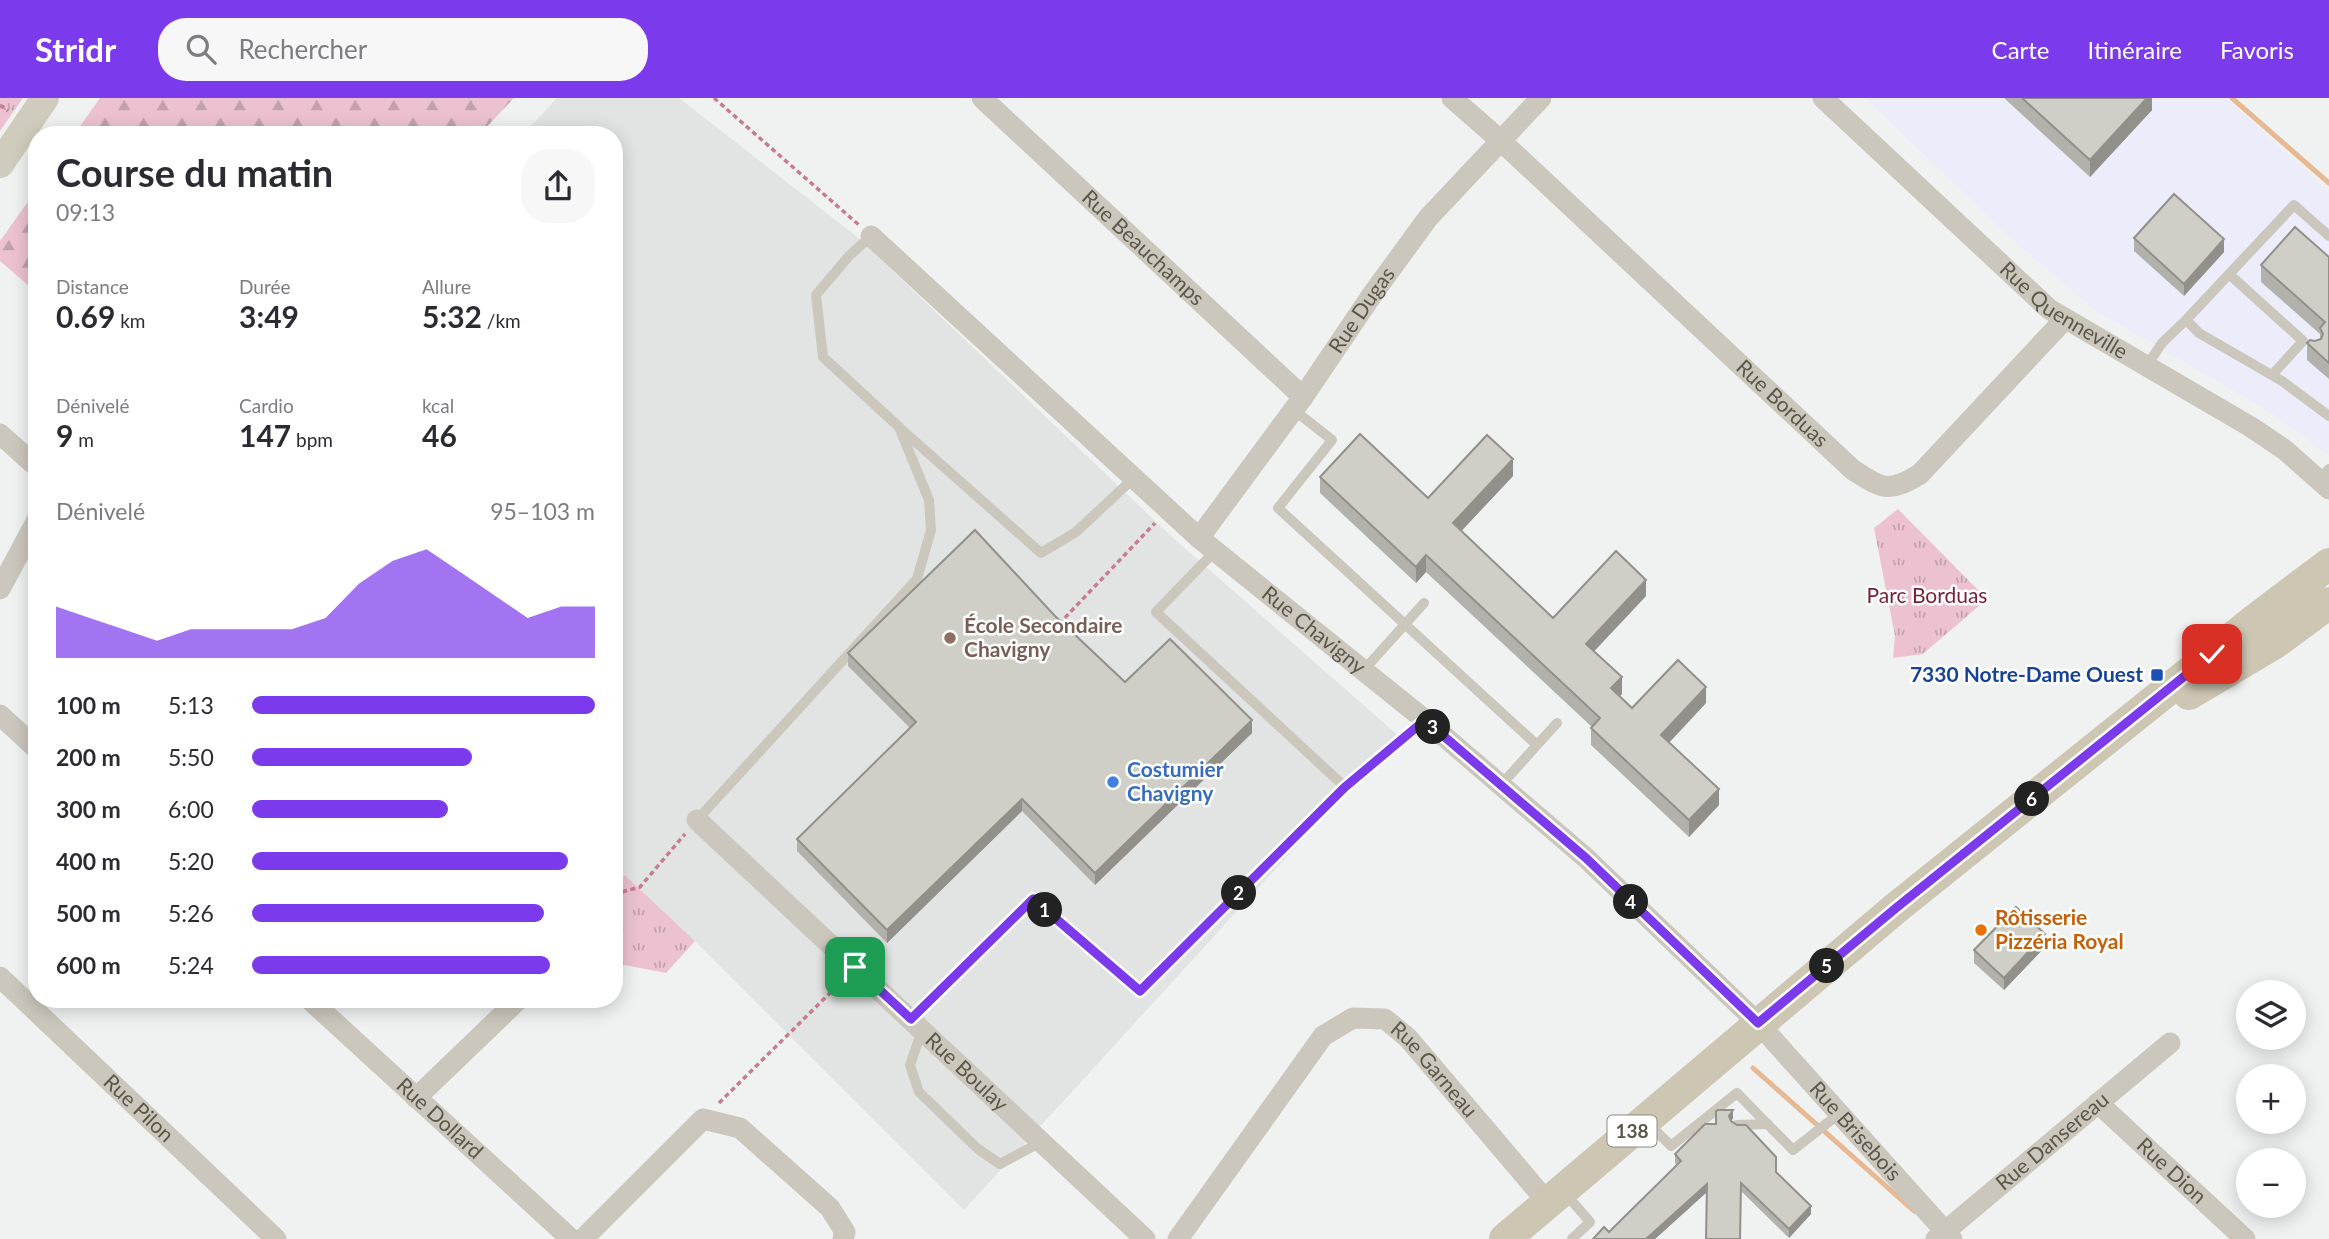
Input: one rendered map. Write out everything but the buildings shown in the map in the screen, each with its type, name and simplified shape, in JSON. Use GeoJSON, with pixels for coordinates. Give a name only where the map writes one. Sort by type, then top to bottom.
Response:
{"type":"FeatureCollection","features":[{"type":"Feature","properties":{"kind":"main road","name":"138"},"geometry":{"type":"LineString","coordinates":[[1505,1239],[1896,908],[2256,619],[2329,564]]}},
{"type":"Feature","properties":{"kind":"main road","name":"138"},"geometry":{"type":"LineString","coordinates":[[2089,754],[2274,642],[2329,603]]}},
{"type":"Feature","properties":{"kind":"street"},"geometry":{"type":"LineString","coordinates":[[0,164],[45,98]]}},
{"type":"Feature","properties":{"kind":"street","name":"Rue Beauchamps"},"geometry":{"type":"LineString","coordinates":[[982,98],[1299,404]]}},
{"type":"Feature","properties":{"kind":"street","name":"Rue Borduas"},"geometry":{"type":"LineString","coordinates":[[1452,98],[1853,470],[1880,487],[1901,486],[1920,474],[2064,320]]}},
{"type":"Feature","properties":{"kind":"street","name":"Rue Dugas"},"geometry":{"type":"LineString","coordinates":[[1207,545],[1374,292],[1428,218],[1541,98]]}},
{"type":"Feature","properties":{"kind":"street","name":"Rue Quenneville"},"geometry":{"type":"LineString","coordinates":[[1823,98],[2015,279],[2064,320],[2265,436],[2326,479]]}},
{"type":"Feature","properties":{"kind":"street","name":"Rue Chavigny"},"geometry":{"type":"LineString","coordinates":[[871,236],[1207,545],[1425,720],[1586,858],[1758,1023]]}},
{"type":"Feature","properties":{"kind":"street"},"geometry":{"type":"LineString","coordinates":[[0,434],[28,459]]}},
{"type":"Feature","properties":{"kind":"street"},"geometry":{"type":"LineString","coordinates":[[0,589],[28,537]]}},
{"type":"Feature","properties":{"kind":"street"},"geometry":{"type":"LineString","coordinates":[[0,715],[28,741]]}},
{"type":"Feature","properties":{"kind":"street","name":"Rue Boulay"},"geometry":{"type":"LineString","coordinates":[[697,820],[1145,1239]]}},
{"type":"Feature","properties":{"kind":"street","name":"Rue Pilon"},"geometry":{"type":"LineString","coordinates":[[0,977],[28,1004]]}},
{"type":"Feature","properties":{"kind":"street","name":"Rue Pilon"},"geometry":{"type":"LineString","coordinates":[[33,1008],[276,1239]]}},
{"type":"Feature","properties":{"kind":"street","name":"Rue Dollard"},"geometry":{"type":"LineString","coordinates":[[319,1008],[571,1239]]}},
{"type":"Feature","properties":{"kind":"street"},"geometry":{"type":"LineString","coordinates":[[416,1098],[510,1008]]}},
{"type":"Feature","properties":{"kind":"street","name":"Rue Garneau"},"geometry":{"type":"LineString","coordinates":[[1178,1239],[1323,1036],[1353,1018],[1385,1019],[1408,1038],[1555,1197]]}},
{"type":"Feature","properties":{"kind":"street","name":"Rue Brisebois"},"geometry":{"type":"LineString","coordinates":[[1758,1023],[1944,1236]]}},
{"type":"Feature","properties":{"kind":"street","name":"Rue Dansereau"},"geometry":{"type":"LineString","coordinates":[[1944,1236],[2169,1044]]}},
{"type":"Feature","properties":{"kind":"street","name":"Rue Dion"},"geometry":{"type":"LineString","coordinates":[[2098,1102],[2245,1239]]}},
{"type":"Feature","properties":{"kind":"street"},"geometry":{"type":"LineString","coordinates":[[583,1239],[703,1119],[740,1128],[830,1208],[845,1232],[844,1239]]}},
{"type":"Feature","properties":{"kind":"lane"},"geometry":{"type":"LineString","coordinates":[[2146,367],[2176,327],[2186,320],[2294,205],[2329,236]]}},
{"type":"Feature","properties":{"kind":"lane"},"geometry":{"type":"LineString","coordinates":[[871,236],[849,256],[816,295],[822,357],[1041,553],[1076,533],[1135,477]]}},
{"type":"Feature","properties":{"kind":"lane"},"geometry":{"type":"LineString","coordinates":[[2229,274],[2315,350]]}},
{"type":"Feature","properties":{"kind":"lane"},"geometry":{"type":"LineString","coordinates":[[2186,320],[2199,333],[2272,375],[2329,416]]}},
{"type":"Feature","properties":{"kind":"lane"},"geometry":{"type":"LineString","coordinates":[[2272,375],[2303,341]]}},
{"type":"Feature","properties":{"kind":"lane"},"geometry":{"type":"LineString","coordinates":[[1299,404],[1332,440],[1278,508],[1537,745]]}},
{"type":"Feature","properties":{"kind":"lane"},"geometry":{"type":"LineString","coordinates":[[697,820],[916,579],[931,530],[929,500],[899,427]]}},
{"type":"Feature","properties":{"kind":"lane"},"geometry":{"type":"LineString","coordinates":[[1207,545],[1156,612],[1345,787]]}},
{"type":"Feature","properties":{"kind":"lane"},"geometry":{"type":"LineString","coordinates":[[1363,671],[1424,603]]}},
{"type":"Feature","properties":{"kind":"lane"},"geometry":{"type":"LineString","coordinates":[[1041,1142],[1000,1164],[978,1149],[919,1092],[910,1065],[916,1025],[1033,899],[1140,991],[1345,787],[1425,720]]}},
{"type":"Feature","properties":{"kind":"lane"},"geometry":{"type":"LineString","coordinates":[[1501,785],[1557,723]]}},
{"type":"Feature","properties":{"kind":"lane"},"geometry":{"type":"LineString","coordinates":[[1645,1120],[1671,1146],[1737,1093],[1793,1150],[1840,1114]]}},
{"type":"Feature","properties":{"kind":"lane"},"geometry":{"type":"LineString","coordinates":[[1703,1120],[1716,1124]]}},
{"type":"Feature","properties":{"kind":"lane"},"geometry":{"type":"LineString","coordinates":[[1737,1125],[1768,1124]]}},
{"type":"Feature","properties":{"kind":"lane"},"geometry":{"type":"LineString","coordinates":[[1555,1197],[1590,1222],[1572,1239]]}},
{"type":"Feature","properties":{"kind":"path"},"geometry":{"type":"LineString","coordinates":[[714,98],[871,236]]}},
{"type":"Feature","properties":{"kind":"path"},"geometry":{"type":"LineString","coordinates":[[1055,628],[1169,509]]}},
{"type":"Feature","properties":{"kind":"path"},"geometry":{"type":"LineString","coordinates":[[623,892],[640,887],[697,820]]}},
{"type":"Feature","properties":{"kind":"path"},"geometry":{"type":"LineString","coordinates":[[703,1119],[855,967]]}},
{"type":"Feature","properties":{"kind":"shaded area","name":"École Secondaire Chavigny"},"geometry":{"type":"Polygon","coordinates":[[[557,98],[679,98],[856,236],[1172,537],[1401,738],[1334,805],[964,1210],[623,873],[623,126],[531,126],[557,98]]]}},
{"type":"Feature","properties":{"kind":"shaded area"},"geometry":{"type":"Polygon","coordinates":[[[1865,98],[2226,98],[2329,192],[2329,455],[2270,412],[2095,310],[2012,239],[1865,98]]]}},
{"type":"Feature","properties":{"kind":"green space"},"geometry":{"type":"Polygon","coordinates":[[[0,98],[23,98],[0,131],[0,98]]]}},
{"type":"Feature","properties":{"kind":"green space"},"geometry":{"type":"Polygon","coordinates":[[[100,98],[514,98],[488,126],[80,126],[100,98]]]}},
{"type":"Feature","properties":{"kind":"green space"},"geometry":{"type":"Polygon","coordinates":[[[28,202],[28,285],[0,261],[0,241],[28,202]]]}},
{"type":"Feature","properties":{"kind":"green space","name":"Parc Borduas"},"geometry":{"type":"Polygon","coordinates":[[[1898,509],[1987,599],[1923,654],[1893,658],[1895,636],[1874,528],[1898,509]]]}},
{"type":"Feature","properties":{"kind":"green space"},"geometry":{"type":"Polygon","coordinates":[[[623,876],[695,941],[666,973],[623,965],[623,876]]]}},
{"type":"Feature","properties":{"kind":"waterway"},"geometry":{"type":"LineString","coordinates":[[2232,98],[2329,183]]}},
{"type":"Feature","properties":{"kind":"waterway"},"geometry":{"type":"LineString","coordinates":[[1753,1068],[1914,1211]]}},
{"type":"Feature","properties":{"kind":"place","name":"École Secondaire Chavigny"},"geometry":{"type":"Point","coordinates":[950,638]}},
{"type":"Feature","properties":{"kind":"place","name":"7330 Notre-Dame Ouest"},"geometry":{"type":"Point","coordinates":[2157,675]}},
{"type":"Feature","properties":{"kind":"place","name":"Costumier Chavigny"},"geometry":{"type":"Point","coordinates":[1113,782]}},
{"type":"Feature","properties":{"kind":"place","name":"Rôtisserie Pizzéria Royal"},"geometry":{"type":"Point","coordinates":[1981,930]}},
{"type":"Feature","properties":{"kind":"route"},"geometry":{"type":"LineString","coordinates":[[855,967],[911,1019],[1033,899],[1140,991],[1345,787],[1425,720],[1586,858],[1758,1023],[1896,908],[2212,654]]}}]}
